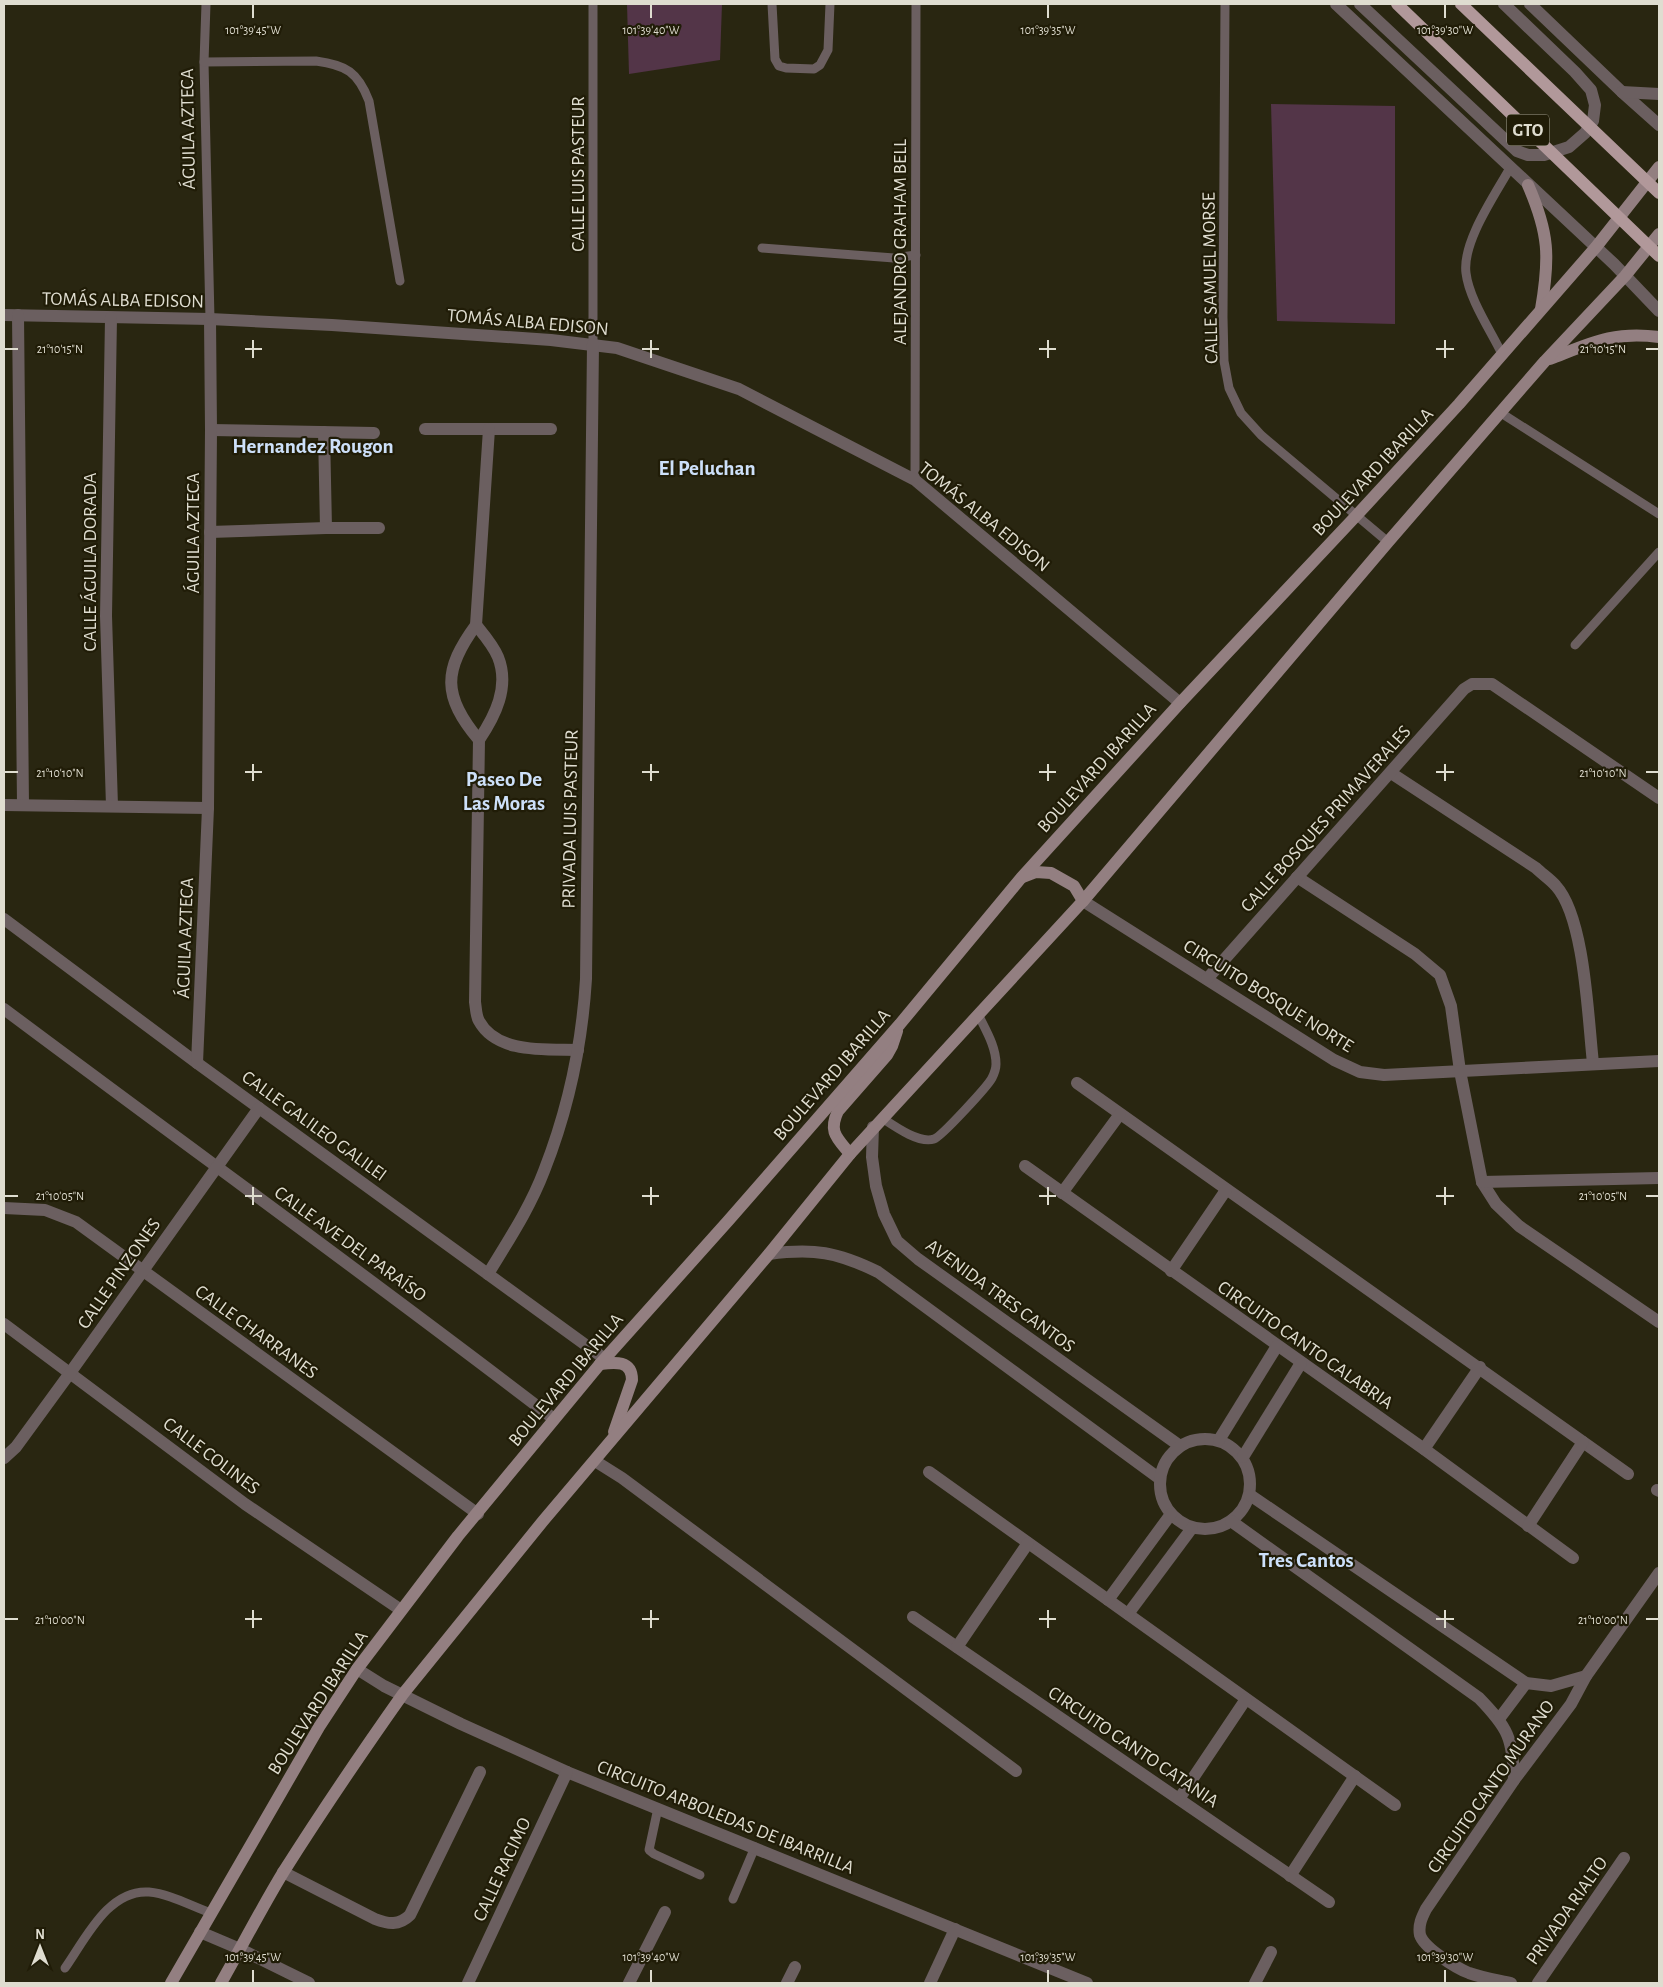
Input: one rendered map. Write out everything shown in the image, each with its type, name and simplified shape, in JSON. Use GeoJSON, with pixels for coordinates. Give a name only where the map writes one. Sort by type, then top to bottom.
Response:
{"type":"FeatureCollection","features":[{"type":"Feature","properties":{"kind":"main road","name":"GTO"},"geometry":{"type":"LineString","coordinates":[[1397,4],[1659,256]]}},
{"type":"Feature","properties":{"kind":"main road","name":"GTO"},"geometry":{"type":"LineString","coordinates":[[1461,4],[1659,193]]}},
{"type":"Feature","properties":{"kind":"main road","name":"BOULEVARD IBARILLA"},"geometry":{"type":"LineString","coordinates":[[171,1983],[318,1727],[357,1669],[401,1610],[554,1419],[900,1024],[1021,878],[1180,703],[1459,404],[1596,247],[1659,167]]}},
{"type":"Feature","properties":{"kind":"main road"},"geometry":{"type":"LineString","coordinates":[[1528,185],[1540,213],[1545,231],[1548,255],[1541,309]]}},
{"type":"Feature","properties":{"kind":"main road"},"geometry":{"type":"LineString","coordinates":[[222,1983],[283,1872],[333,1795],[403,1694],[543,1521],[769,1254],[850,1154],[1083,900],[1388,542],[1545,361],[1625,276],[1659,234]]}},
{"type":"Feature","properties":{"kind":"main road"},"geometry":{"type":"LineString","coordinates":[[1545,361],[1611,336],[1659,337]]}},
{"type":"Feature","properties":{"kind":"main road"},"geometry":{"type":"LineString","coordinates":[[1021,878],[1036,872],[1051,873],[1074,886],[1083,900]]}},
{"type":"Feature","properties":{"kind":"main road"},"geometry":{"type":"LineString","coordinates":[[850,1154],[834,1134],[834,1120],[838,1111],[887,1055],[900,1024]]}},
{"type":"Feature","properties":{"kind":"main road"},"geometry":{"type":"LineString","coordinates":[[602,1362],[622,1363],[627,1366],[632,1374],[632,1380],[612,1440]]}},
{"type":"Feature","properties":{"kind":"street"},"geometry":{"type":"LineString","coordinates":[[1336,4],[1596,247],[1659,311]]}},
{"type":"Feature","properties":{"kind":"street"},"geometry":{"type":"LineString","coordinates":[[1360,4],[1517,150],[1528,155],[1544,155],[1568,146],[1585,133],[1593,121],[1595,105],[1591,90],[1575,72],[1504,4]]}},
{"type":"Feature","properties":{"kind":"street"},"geometry":{"type":"LineString","coordinates":[[1530,4],[1659,126]]}},
{"type":"Feature","properties":{"kind":"street"},"geometry":{"type":"LineString","coordinates":[[1622,92],[1659,94]]}},
{"type":"Feature","properties":{"kind":"street","name":"TOMÁS ALBA EDISON"},"geometry":{"type":"LineString","coordinates":[[4,315],[210,319],[332,325],[593,344],[617,348],[739,389],[915,480],[1180,703]]}},
{"type":"Feature","properties":{"kind":"street"},"geometry":{"type":"LineString","coordinates":[[18,315],[23,805]]}},
{"type":"Feature","properties":{"kind":"street","name":"CALLE ÁGUILA DORADA"},"geometry":{"type":"LineString","coordinates":[[112,318],[106,616],[112,806]]}},
{"type":"Feature","properties":{"kind":"street","name":"ÁGUILA AZTECA"},"geometry":{"type":"LineString","coordinates":[[197,1063],[208,808],[210,319]]}},
{"type":"Feature","properties":{"kind":"street","name":"PRIVADA LUIS PASTEUR"},"geometry":{"type":"LineString","coordinates":[[488,1274],[523,1216],[544,1172],[560,1125],[583,1022],[586,979],[593,344]]}},
{"type":"Feature","properties":{"kind":"street"},"geometry":{"type":"LineString","coordinates":[[479,740],[460,715],[452,689],[451,675],[459,650],[476,625],[489,429]]}},
{"type":"Feature","properties":{"kind":"street"},"geometry":{"type":"LineString","coordinates":[[211,430],[374,434]]}},
{"type":"Feature","properties":{"kind":"street"},"geometry":{"type":"LineString","coordinates":[[425,430],[551,430]]}},
{"type":"Feature","properties":{"kind":"street"},"geometry":{"type":"LineString","coordinates":[[324,432],[326,528]]}},
{"type":"Feature","properties":{"kind":"street"},"geometry":{"type":"LineString","coordinates":[[210,532],[379,528]]}},
{"type":"Feature","properties":{"kind":"street"},"geometry":{"type":"LineString","coordinates":[[476,625],[497,656],[502,680],[500,698],[495,712],[479,740],[475,1002],[478,1019],[487,1034],[515,1046],[578,1050]]}},
{"type":"Feature","properties":{"kind":"street","name":"CALLE BOSQUES PRIMAVERALES"},"geometry":{"type":"LineString","coordinates":[[1207,979],[1464,689],[1472,684],[1492,684],[1659,798]]}},
{"type":"Feature","properties":{"kind":"street"},"geometry":{"type":"LineString","coordinates":[[1391,773],[1536,868],[1557,887],[1568,908],[1578,936],[1593,1063]]}},
{"type":"Feature","properties":{"kind":"street"},"geometry":{"type":"LineString","coordinates":[[4,806],[208,808]]}},
{"type":"Feature","properties":{"kind":"street"},"geometry":{"type":"LineString","coordinates":[[1297,877],[1415,954],[1440,975],[1451,1006],[1460,1071],[1482,1182],[1496,1204],[1519,1226],[1659,1322]]}},
{"type":"Feature","properties":{"kind":"street","name":"CIRCUITO BOSQUE NORTE"},"geometry":{"type":"LineString","coordinates":[[1083,900],[1334,1060],[1360,1072],[1384,1075],[1659,1060]]}},
{"type":"Feature","properties":{"kind":"street","name":"CALLE GALILEO GALILEI"},"geometry":{"type":"LineString","coordinates":[[4,919],[197,1063],[488,1274],[602,1362]]}},
{"type":"Feature","properties":{"kind":"street","name":"CALLE AVE DEL PARAÍSO"},"geometry":{"type":"LineString","coordinates":[[4,1009],[215,1167],[444,1334],[554,1419]]}},
{"type":"Feature","properties":{"kind":"street"},"geometry":{"type":"LineString","coordinates":[[1077,1083],[1226,1190],[1480,1367],[1628,1474]]}},
{"type":"Feature","properties":{"kind":"street","name":"CALLE PINZONES"},"geometry":{"type":"LineString","coordinates":[[4,1458],[16,1447],[70,1373],[215,1167],[259,1108]]}},
{"type":"Feature","properties":{"kind":"street"},"geometry":{"type":"LineString","coordinates":[[1062,1193],[1120,1114]]}},
{"type":"Feature","properties":{"kind":"street","name":"AVENIDA TRES CANTOS"},"geometry":{"type":"LineString","coordinates":[[877,1123],[872,1157],[876,1186],[884,1214],[897,1241],[918,1259],[1180,1446]]}},
{"type":"Feature","properties":{"kind":"street","name":"CIRCUITO CANTO CALABRIA"},"geometry":{"type":"LineString","coordinates":[[1025,1166],[1300,1363],[1424,1449],[1573,1558]]}},
{"type":"Feature","properties":{"kind":"street"},"geometry":{"type":"LineString","coordinates":[[1482,1182],[1659,1178]]}},
{"type":"Feature","properties":{"kind":"street"},"geometry":{"type":"LineString","coordinates":[[1171,1271],[1226,1190]]}},
{"type":"Feature","properties":{"kind":"street","name":"CALLE CHARRANES"},"geometry":{"type":"LineString","coordinates":[[4,1208],[45,1210],[76,1222],[478,1514]]}},
{"type":"Feature","properties":{"kind":"street"},"geometry":{"type":"LineString","coordinates":[[769,1254],[797,1250],[825,1252],[852,1260],[878,1272],[1160,1480]]}},
{"type":"Feature","properties":{"kind":"street","name":"CALLE COLINES"},"geometry":{"type":"LineString","coordinates":[[4,1324],[245,1504],[401,1610]]}},
{"type":"Feature","properties":{"kind":"street"},"geometry":{"type":"LineString","coordinates":[[1219,1440],[1277,1346]]}},
{"type":"Feature","properties":{"kind":"street"},"geometry":{"type":"LineString","coordinates":[[1242,1457],[1300,1363]]}},
{"type":"Feature","properties":{"kind":"street"},"geometry":{"type":"LineString","coordinates":[[1424,1449],[1480,1367]]}},
{"type":"Feature","properties":{"kind":"street"},"geometry":{"type":"LineString","coordinates":[[1205,1438],[1219,1440],[1228,1444],[1242,1457],[1248,1469],[1251,1482],[1250,1495],[1246,1505],[1231,1521],[1220,1527],[1207,1530],[1192,1528],[1171,1514],[1164,1504],[1160,1492],[1160,1480],[1166,1461],[1180,1446],[1192,1440],[1205,1438]]}},
{"type":"Feature","properties":{"kind":"street"},"geometry":{"type":"LineString","coordinates":[[1528,1526],[1583,1442]]}},
{"type":"Feature","properties":{"kind":"street"},"geometry":{"type":"LineString","coordinates":[[595,1461],[630,1484],[1016,1771]]}},
{"type":"Feature","properties":{"kind":"street"},"geometry":{"type":"LineString","coordinates":[[929,1472],[1395,1805]]}},
{"type":"Feature","properties":{"kind":"street"},"geometry":{"type":"LineString","coordinates":[[1250,1495],[1526,1683],[1551,1686],[1586,1676]]}},
{"type":"Feature","properties":{"kind":"street"},"geometry":{"type":"LineString","coordinates":[[1108,1600],[1171,1514]]}},
{"type":"Feature","properties":{"kind":"street"},"geometry":{"type":"LineString","coordinates":[[1231,1521],[1479,1698],[1499,1719],[1508,1734],[1513,1756],[1514,1780]]}},
{"type":"Feature","properties":{"kind":"street"},"geometry":{"type":"LineString","coordinates":[[1128,1614],[1192,1528]]}},
{"type":"Feature","properties":{"kind":"street"},"geometry":{"type":"LineString","coordinates":[[957,1648],[1028,1544]]}},
{"type":"Feature","properties":{"kind":"street","name":"CIRCUITO CANTO MURANO"},"geometry":{"type":"LineString","coordinates":[[1511,1983],[1468,1972],[1434,1952],[1423,1942],[1420,1933],[1420,1921],[1426,1909],[1514,1780],[1571,1704],[1586,1676],[1659,1574]]}},
{"type":"Feature","properties":{"kind":"street","name":"CIRCUITO CANTO CATANIA"},"geometry":{"type":"LineString","coordinates":[[913,1617],[1329,1902]]}},
{"type":"Feature","properties":{"kind":"street","name":"CIRCUITO ARBOLEDAS DE IBARRILLA"},"geometry":{"type":"LineString","coordinates":[[357,1669],[384,1686],[461,1724],[567,1772],[1087,1983]]}},
{"type":"Feature","properties":{"kind":"street"},"geometry":{"type":"LineString","coordinates":[[1499,1719],[1526,1683]]}},
{"type":"Feature","properties":{"kind":"street"},"geometry":{"type":"LineString","coordinates":[[1179,1799],[1246,1699]]}},
{"type":"Feature","properties":{"kind":"street"},"geometry":{"type":"LineString","coordinates":[[283,1872],[375,1919],[386,1923],[404,1922],[410,1916],[480,1772]]}},
{"type":"Feature","properties":{"kind":"street","name":"CALLE RACIMO"},"geometry":{"type":"LineString","coordinates":[[468,1983],[567,1772]]}},
{"type":"Feature","properties":{"kind":"street"},"geometry":{"type":"LineString","coordinates":[[1290,1876],[1355,1776]]}},
{"type":"Feature","properties":{"kind":"street","name":"PRIVADA RIALTO"},"geometry":{"type":"LineString","coordinates":[[1538,1983],[1624,1858]]}},
{"type":"Feature","properties":{"kind":"street"},"geometry":{"type":"LineString","coordinates":[[629,1983],[664,1912]]}},
{"type":"Feature","properties":{"kind":"street"},"geometry":{"type":"LineString","coordinates":[[930,1983],[954,1929]]}},
{"type":"Feature","properties":{"kind":"street"},"geometry":{"type":"LineString","coordinates":[[200,1932],[240,1949],[309,1983]]}},
{"type":"Feature","properties":{"kind":"street"},"geometry":{"type":"LineString","coordinates":[[1255,1983],[1271,1952]]}},
{"type":"Feature","properties":{"kind":"street"},"geometry":{"type":"LineString","coordinates":[[787,1983],[795,1967]]}},
{"type":"Feature","properties":{"kind":"lane","name":"ÁGUILA AZTECA"},"geometry":{"type":"LineString","coordinates":[[206,4],[204,62],[210,319]]}},
{"type":"Feature","properties":{"kind":"lane","name":"CALLE LUIS PASTEUR"},"geometry":{"type":"LineString","coordinates":[[593,4],[593,344]]}},
{"type":"Feature","properties":{"kind":"lane"},"geometry":{"type":"LineString","coordinates":[[772,4],[775,59],[779,66],[814,69],[820,65],[828,50],[830,4]]}},
{"type":"Feature","properties":{"kind":"lane","name":"ALEJANDRO GRAHAM BELL"},"geometry":{"type":"LineString","coordinates":[[915,480],[916,4]]}},
{"type":"Feature","properties":{"kind":"lane","name":"CALLE SAMUEL MORSE"},"geometry":{"type":"LineString","coordinates":[[1225,4],[1223,317],[1224,361],[1229,388],[1241,413],[1261,435],[1388,542]]}},
{"type":"Feature","properties":{"kind":"lane"},"geometry":{"type":"LineString","coordinates":[[204,62],[316,61],[334,63],[347,69],[359,79],[369,101],[400,281]]}},
{"type":"Feature","properties":{"kind":"lane"},"geometry":{"type":"LineString","coordinates":[[1502,354],[1472,294],[1466,272],[1468,249],[1510,168]]}},
{"type":"Feature","properties":{"kind":"lane"},"geometry":{"type":"LineString","coordinates":[[762,248],[894,258],[916,255]]}},
{"type":"Feature","properties":{"kind":"lane"},"geometry":{"type":"LineString","coordinates":[[1501,413],[1659,514]]}},
{"type":"Feature","properties":{"kind":"lane"},"geometry":{"type":"LineString","coordinates":[[1575,645],[1659,552]]}},
{"type":"Feature","properties":{"kind":"lane"},"geometry":{"type":"LineString","coordinates":[[877,1123],[922,1139],[934,1139],[950,1125],[991,1080],[996,1066],[995,1052],[978,1014]]}},
{"type":"Feature","properties":{"kind":"lane"},"geometry":{"type":"LineString","coordinates":[[658,1808],[649,1850],[700,1875]]}},
{"type":"Feature","properties":{"kind":"lane"},"geometry":{"type":"LineString","coordinates":[[733,1899],[755,1847]]}},
{"type":"Feature","properties":{"kind":"lane"},"geometry":{"type":"LineString","coordinates":[[65,1968],[104,1911],[126,1896],[148,1892],[169,1897],[211,1913]]}},
{"type":"Feature","properties":{"kind":"building"},"geometry":{"type":"Polygon","coordinates":[[[627,4],[722,4],[720,60],[629,74],[627,4]]]}},
{"type":"Feature","properties":{"kind":"building"},"geometry":{"type":"Polygon","coordinates":[[[1271,104],[1395,106],[1395,324],[1277,321],[1271,104]]]}},
{"type":"Feature","properties":{"kind":"district","name":"Hernandez Rougon"},"geometry":{"type":"Point","coordinates":[313,446]}},
{"type":"Feature","properties":{"kind":"district","name":"El Peluchan"},"geometry":{"type":"Point","coordinates":[707,468]}},
{"type":"Feature","properties":{"kind":"district","name":"Paseo De Las Moras"},"geometry":{"type":"Point","coordinates":[504,791]}},
{"type":"Feature","properties":{"kind":"district","name":"Tres Cantos"},"geometry":{"type":"Point","coordinates":[1306,1560]}}]}
